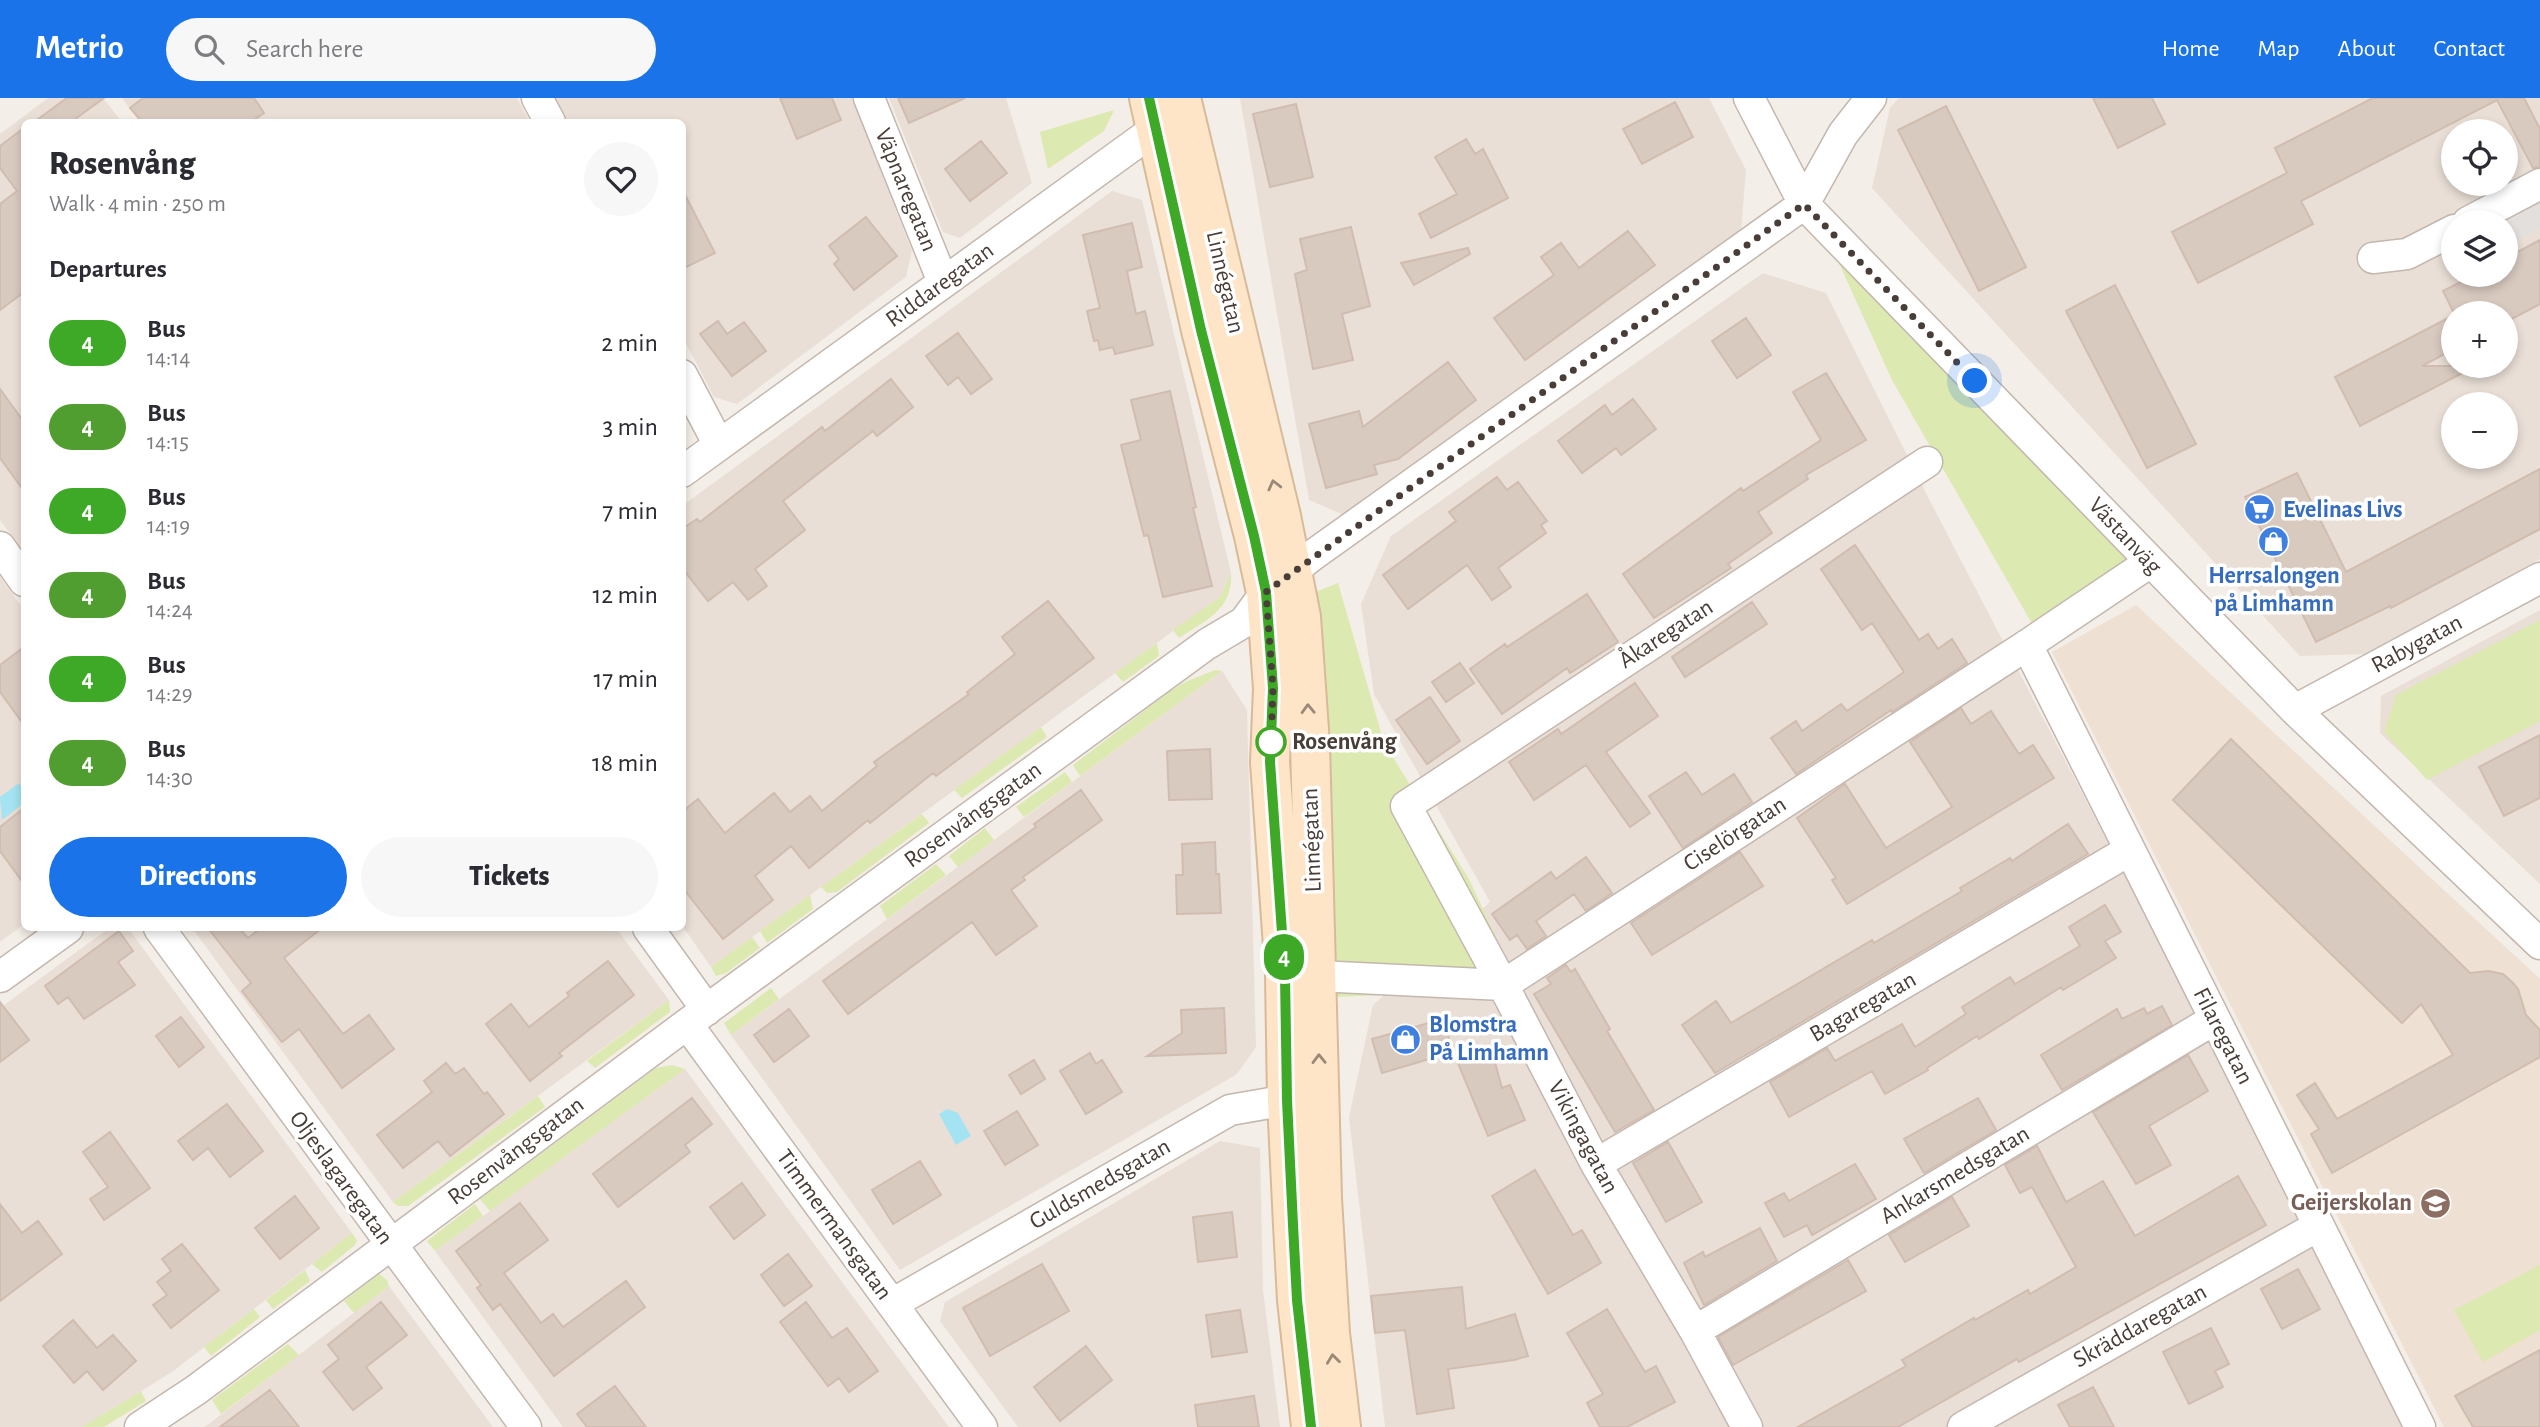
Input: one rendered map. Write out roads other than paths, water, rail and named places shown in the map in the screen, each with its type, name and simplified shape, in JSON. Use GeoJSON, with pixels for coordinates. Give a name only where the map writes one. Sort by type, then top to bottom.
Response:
{"type":"FeatureCollection","features":[{"type":"Feature","properties":{"kind":"street"},"geometry":{"type":"LineString","coordinates":[[537,98],[548,119]]}},
{"type":"Feature","properties":{"kind":"street","name":"Väpnaregatan"},"geometry":{"type":"LineString","coordinates":[[869,98],[943,282]]}},
{"type":"Feature","properties":{"kind":"street","name":"Västanväg"},"geometry":{"type":"LineString","coordinates":[[1749,98],[1804,204],[2149,563],[2295,710],[2540,944]]}},
{"type":"Feature","properties":{"kind":"street"},"geometry":{"type":"LineString","coordinates":[[1804,204],[1843,134],[1871,98]]}},
{"type":"Feature","properties":{"kind":"street","name":"Riddaregatan"},"geometry":{"type":"LineString","coordinates":[[686,469],[943,282],[1173,106]]}},
{"type":"Feature","properties":{"kind":"street","name":"Linnégatan"},"geometry":{"type":"LineString","coordinates":[[1173,106],[1201,330],[1254,536],[1279,581],[1270,762],[1300,975],[1303,1099],[1297,1300],[1311,1427]]}},
{"type":"Feature","properties":{"kind":"street"},"geometry":{"type":"LineString","coordinates":[[2491,210],[2540,184]]}},
{"type":"Feature","properties":{"kind":"street","name":"Rosenvångsgatan"},"geometry":{"type":"LineString","coordinates":[[140,1427],[196,1390],[697,1017],[1196,652],[1244,621],[1279,581],[1804,204]]}},
{"type":"Feature","properties":{"kind":"street"},"geometry":{"type":"LineString","coordinates":[[2373,258],[2407,254],[2441,237]]}},
{"type":"Feature","properties":{"kind":"street"},"geometry":{"type":"LineString","coordinates":[[686,383],[719,445]]}},
{"type":"Feature","properties":{"kind":"street","name":"Åkaregatan"},"geometry":{"type":"LineString","coordinates":[[1406,806],[1927,462]]}},
{"type":"Feature","properties":{"kind":"street"},"geometry":{"type":"LineString","coordinates":[[0,547],[21,577]]}},
{"type":"Feature","properties":{"kind":"street","name":"Ciselörgatan"},"geometry":{"type":"LineString","coordinates":[[1503,985],[2149,563]]}},
{"type":"Feature","properties":{"kind":"street","name":"Rabygatan"},"geometry":{"type":"LineString","coordinates":[[2295,710],[2540,578]]}},
{"type":"Feature","properties":{"kind":"street","name":"Filaregatan"},"geometry":{"type":"LineString","coordinates":[[2026,645],[2420,1427]]}},
{"type":"Feature","properties":{"kind":"street","name":"Vikingagatan"},"geometry":{"type":"LineString","coordinates":[[1406,806],[1596,1164],[1695,1331],[1747,1427]]}},
{"type":"Feature","properties":{"kind":"street","name":"Bagaregatan"},"geometry":{"type":"LineString","coordinates":[[1596,1164],[2130,850]]}},
{"type":"Feature","properties":{"kind":"street"},"geometry":{"type":"LineString","coordinates":[[0,977],[64,931]]}},
{"type":"Feature","properties":{"kind":"street","name":"Oljeslagaregatan"},"geometry":{"type":"LineString","coordinates":[[161,931],[526,1427]]}},
{"type":"Feature","properties":{"kind":"street","name":"Timmermansgatan"},"geometry":{"type":"LineString","coordinates":[[650,931],[697,1017],[892,1304],[982,1427]]}},
{"type":"Feature","properties":{"kind":"street"},"geometry":{"type":"LineString","coordinates":[[1300,975],[1503,985]]}},
{"type":"Feature","properties":{"kind":"street","name":"Ankarsmedsgatan"},"geometry":{"type":"LineString","coordinates":[[1695,1331],[2215,1019]]}},
{"type":"Feature","properties":{"kind":"street","name":"Linnégatan"},"geometry":{"type":"LineString","coordinates":[[1303,1099],[1322,1198],[1330,1333],[1341,1427]]}},
{"type":"Feature","properties":{"kind":"street","name":"Guldsmedsgatan"},"geometry":{"type":"LineString","coordinates":[[892,1304],[1230,1110],[1303,1099]]}},
{"type":"Feature","properties":{"kind":"street","name":"Skräddaregatan"},"geometry":{"type":"LineString","coordinates":[[1963,1427],[2318,1226]]}},
{"type":"Feature","properties":{"kind":"water"},"geometry":{"type":"Polygon","coordinates":[[[19,783],[21,786],[21,805],[2,820],[0,797],[19,783]]]}},
{"type":"Feature","properties":{"kind":"water"},"geometry":{"type":"Polygon","coordinates":[[[947,1109],[958,1113],[971,1136],[956,1145],[939,1114],[947,1109]]]}},
{"type":"Feature","properties":{"kind":"place","name":"Evelinas Livs"},"geometry":{"type":"Point","coordinates":[2260,510]}},
{"type":"Feature","properties":{"kind":"place","name":"Herrsalongen på Limhamn"},"geometry":{"type":"Point","coordinates":[2274,542]}},
{"type":"Feature","properties":{"kind":"place","name":"Rosenvång"},"geometry":{"type":"Point","coordinates":[1271,742]}},
{"type":"Feature","properties":{"kind":"place","name":"Blomstra På Limhamn"},"geometry":{"type":"Point","coordinates":[1406,1039]}},
{"type":"Feature","properties":{"kind":"place","name":"Geijerskolan"},"geometry":{"type":"Point","coordinates":[2435,1203]}}]}
